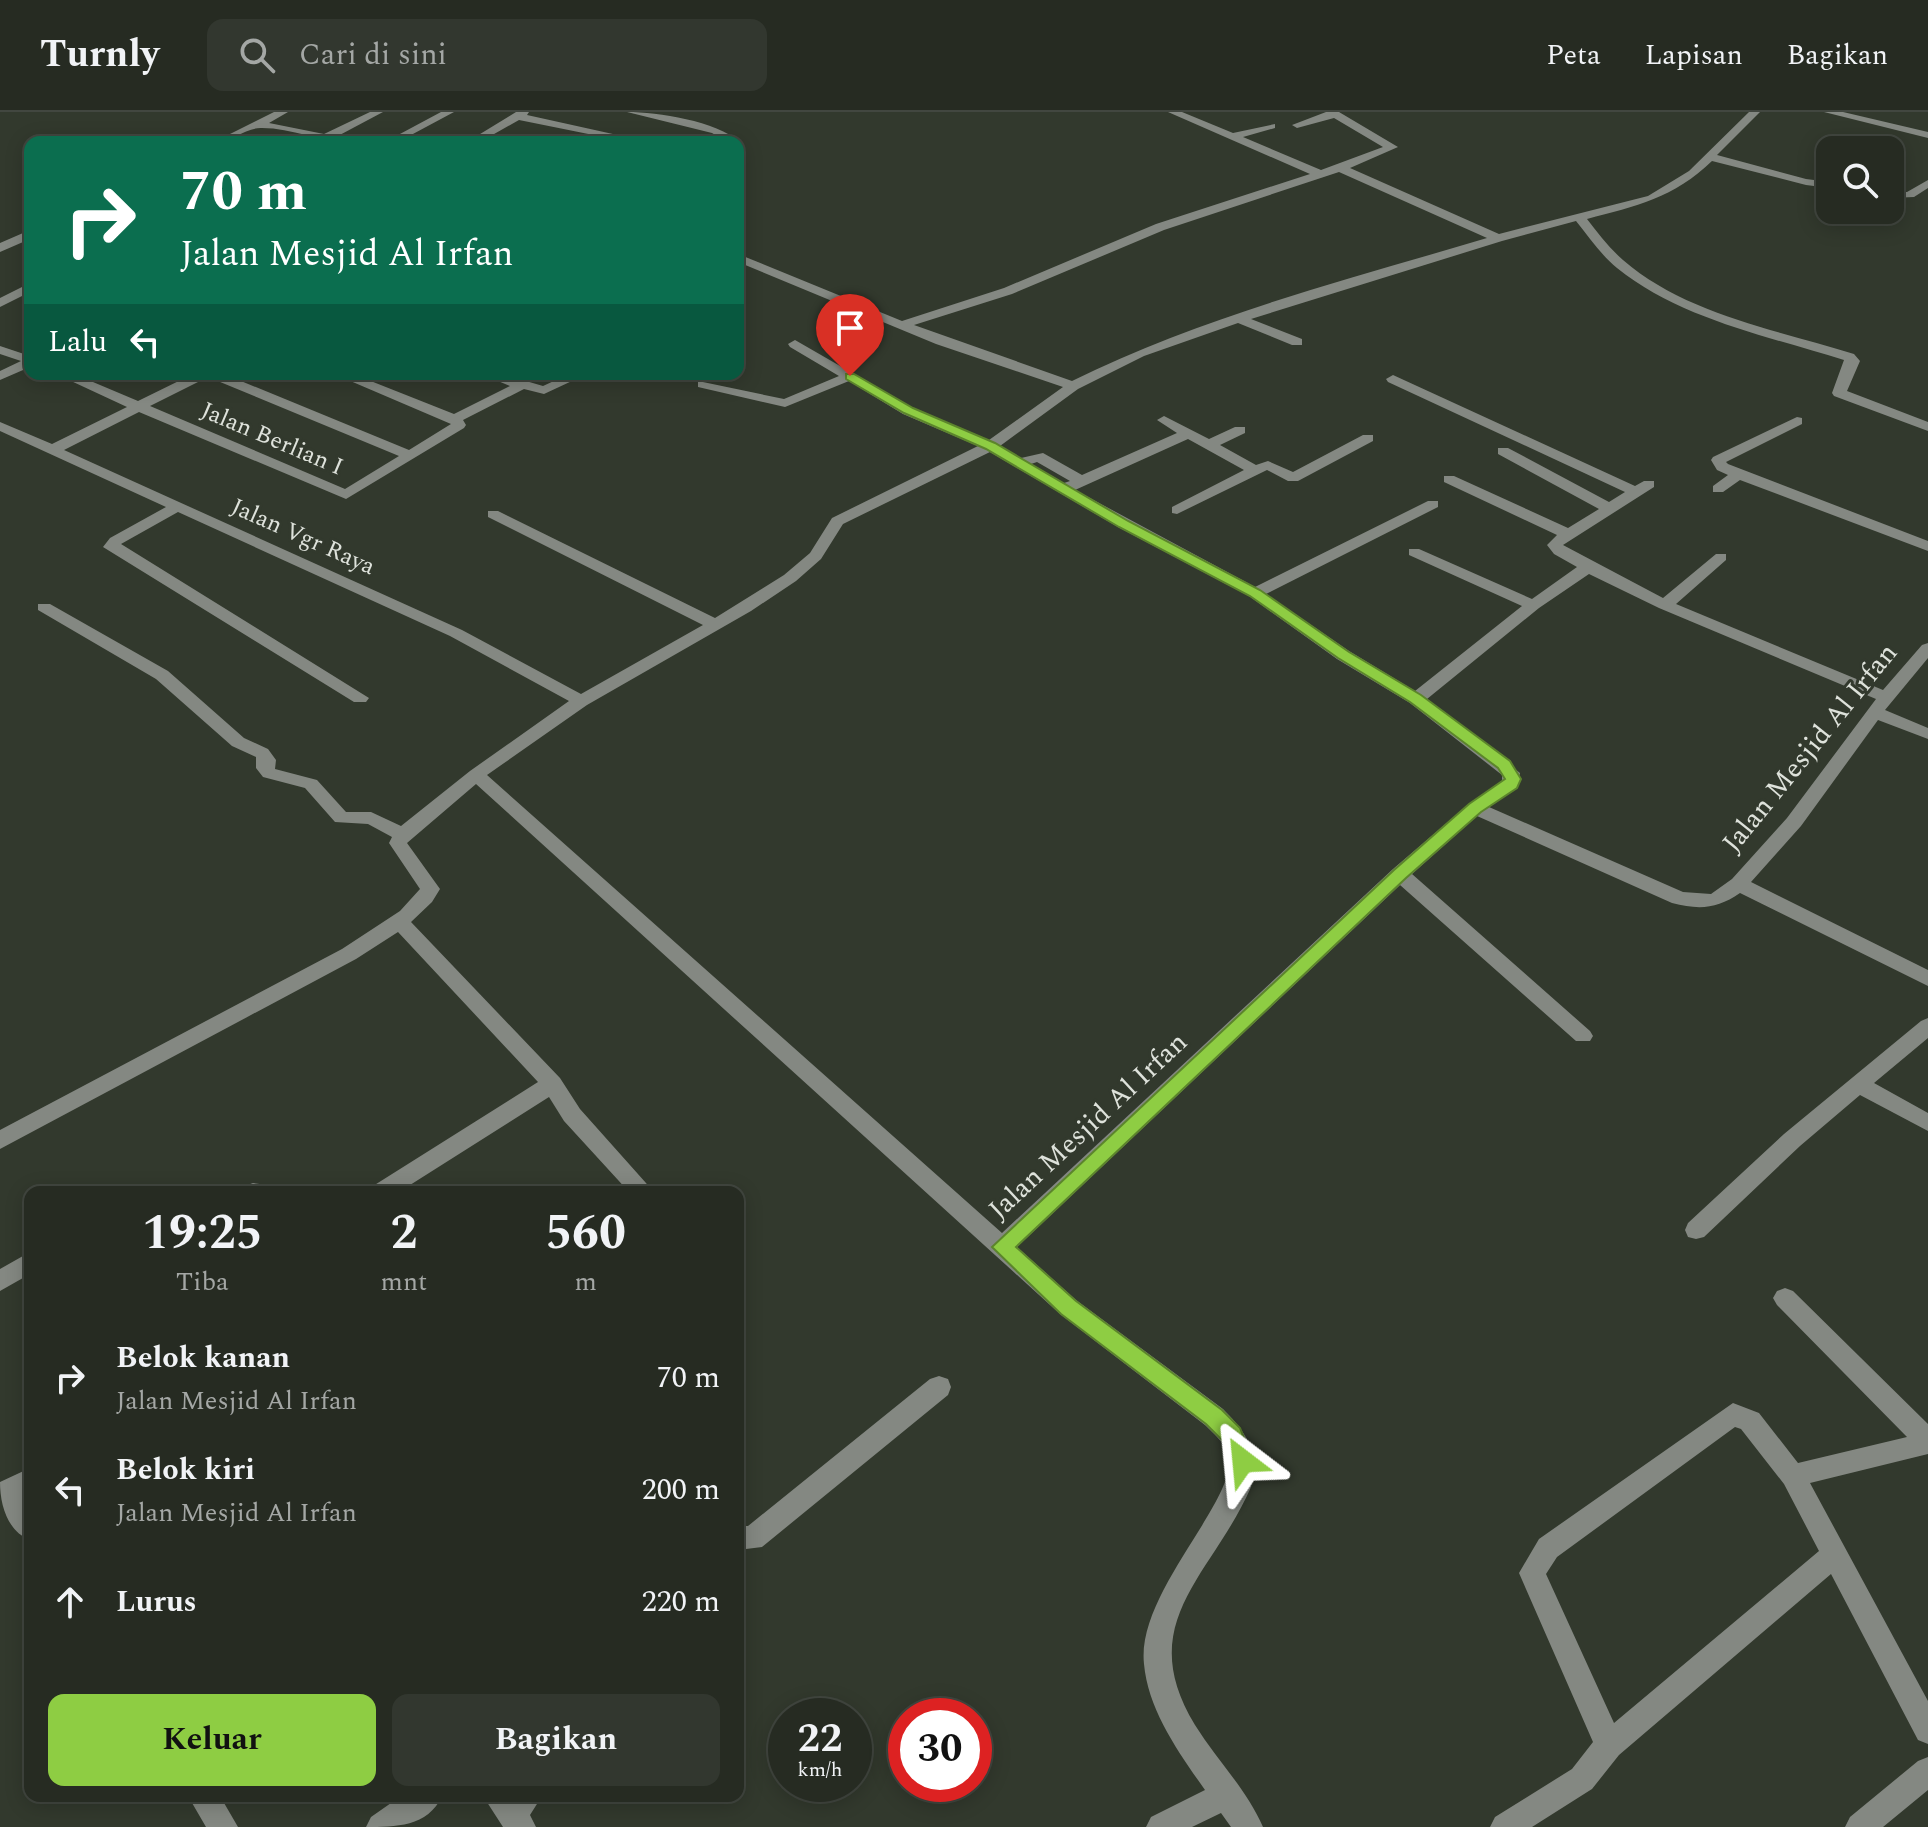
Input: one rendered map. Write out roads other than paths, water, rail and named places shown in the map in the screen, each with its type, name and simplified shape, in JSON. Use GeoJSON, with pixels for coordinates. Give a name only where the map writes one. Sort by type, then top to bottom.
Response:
{"type":"FeatureCollection","features":[{"type":"Feature","properties":{"kind":"street"},"geometry":{"type":"LineString","coordinates":[[232,136],[283,112]]}},
{"type":"Feature","properties":{"kind":"street"},"geometry":{"type":"LineString","coordinates":[[329,136],[378,112]]}},
{"type":"Feature","properties":{"kind":"street"},"geometry":{"type":"LineString","coordinates":[[402,136],[449,112]]}},
{"type":"Feature","properties":{"kind":"street"},"geometry":{"type":"LineString","coordinates":[[632,112],[651,114],[725,136]]}},
{"type":"Feature","properties":{"kind":"street"},"geometry":{"type":"LineString","coordinates":[[1173,112],[1320,174]]}},
{"type":"Feature","properties":{"kind":"street"},"geometry":{"type":"LineString","coordinates":[[0,1140],[349,954],[398,920],[427,897],[430,889],[398,843],[402,835],[476,775],[581,701],[769,593],[816,556],[829,531],[845,516],[990,446],[1073,386],[1139,353],[1237,318],[1498,238],[1652,198],[1680,182],[1711,157],[1732,132],[1755,112]]}},
{"type":"Feature","properties":{"kind":"street"},"geometry":{"type":"LineString","coordinates":[[1829,112],[1922,134],[1928,123]]}},
{"type":"Feature","properties":{"kind":"street"},"geometry":{"type":"LineString","coordinates":[[902,325],[1008,291],[1160,227],[1340,168],[1392,147],[1333,113],[1297,125]]}},
{"type":"Feature","properties":{"kind":"street"},"geometry":{"type":"LineString","coordinates":[[483,136],[520,114],[617,136]]}},
{"type":"Feature","properties":{"kind":"street"},"geometry":{"type":"LineString","coordinates":[[259,124],[316,136]]}},
{"type":"Feature","properties":{"kind":"street"},"geometry":{"type":"LineString","coordinates":[[1232,137],[1271,126]]}},
{"type":"Feature","properties":{"kind":"street"},"geometry":{"type":"LineString","coordinates":[[1711,157],[1816,183]]}},
{"type":"Feature","properties":{"kind":"street"},"geometry":{"type":"LineString","coordinates":[[1340,168],[1498,238]]}},
{"type":"Feature","properties":{"kind":"street"},"geometry":{"type":"LineString","coordinates":[[1904,195],[1910,195],[1928,183]]}},
{"type":"Feature","properties":{"kind":"street"},"geometry":{"type":"LineString","coordinates":[[1580,218],[1618,262],[1639,278],[1703,309],[1849,357],[1853,361],[1852,366],[1839,393],[1928,427]]}},
{"type":"Feature","properties":{"kind":"street"},"geometry":{"type":"LineString","coordinates":[[4,246],[24,237]]}},
{"type":"Feature","properties":{"kind":"street"},"geometry":{"type":"LineString","coordinates":[[4,246],[24,251]]}},
{"type":"Feature","properties":{"kind":"street"},"geometry":{"type":"LineString","coordinates":[[744,260],[1022,371],[1073,386]]}},
{"type":"Feature","properties":{"kind":"street"},"geometry":{"type":"LineString","coordinates":[[5,301],[24,290]]}},
{"type":"Feature","properties":{"kind":"street"},"geometry":{"type":"LineString","coordinates":[[1237,318],[1297,342]]}},
{"type":"Feature","properties":{"kind":"street","name":"Jalan Mesjid Al Irfan"},"geometry":{"type":"LineString","coordinates":[[795,344],[908,411],[990,446],[1123,524],[1255,593],[1343,655],[1416,699],[1504,764],[1511,773],[1511,784],[1475,808],[1400,874],[1002,1247],[1068,1307],[1214,1417],[1232,1435],[1243,1461],[1236,1492],[1163,1618],[1157,1662],[1167,1706],[1248,1827]]}},
{"type":"Feature","properties":{"kind":"street"},"geometry":{"type":"LineString","coordinates":[[0,350],[24,359]]}},
{"type":"Feature","properties":{"kind":"street"},"geometry":{"type":"LineString","coordinates":[[0,376],[24,364]]}},
{"type":"Feature","properties":{"kind":"street"},"geometry":{"type":"LineString","coordinates":[[703,384],[785,403],[850,376]]}},
{"type":"Feature","properties":{"kind":"street"},"geometry":{"type":"LineString","coordinates":[[1393,379],[1643,488],[1607,507],[1568,534],[1555,545],[1559,551],[1665,605],[1881,704],[1928,734]]}},
{"type":"Feature","properties":{"kind":"street"},"geometry":{"type":"LineString","coordinates":[[77,380],[139,406]]}},
{"type":"Feature","properties":{"kind":"street"},"geometry":{"type":"LineString","coordinates":[[52,450],[191,380]]}},
{"type":"Feature","properties":{"kind":"street"},"geometry":{"type":"LineString","coordinates":[[227,380],[410,455]]}},
{"type":"Feature","properties":{"kind":"street"},"geometry":{"type":"LineString","coordinates":[[368,380],[455,419],[522,385]]}},
{"type":"Feature","properties":{"kind":"street"},"geometry":{"type":"LineString","coordinates":[[507,380],[544,390],[566,380]]}},
{"type":"Feature","properties":{"kind":"street","name":"Jalan Berlian I"},"geometry":{"type":"LineString","coordinates":[[139,406],[346,495],[459,425],[455,419]]}},
{"type":"Feature","properties":{"kind":"street"},"geometry":{"type":"LineString","coordinates":[[1164,420],[1255,470]]}},
{"type":"Feature","properties":{"kind":"street"},"geometry":{"type":"LineString","coordinates":[[1797,421],[1718,460],[1722,467],[1738,474],[1928,546]]}},
{"type":"Feature","properties":{"kind":"street","name":"Jalan Vgr Raya"},"geometry":{"type":"LineString","coordinates":[[0,426],[456,633],[581,701]]}},
{"type":"Feature","properties":{"kind":"street"},"geometry":{"type":"LineString","coordinates":[[1209,445],[1240,430]]}},
{"type":"Feature","properties":{"kind":"street"},"geometry":{"type":"LineString","coordinates":[[1064,489],[1189,433]]}},
{"type":"Feature","properties":{"kind":"street"},"geometry":{"type":"LineString","coordinates":[[1177,510],[1268,465],[1293,478],[1368,438]]}},
{"type":"Feature","properties":{"kind":"street"},"geometry":{"type":"LineString","coordinates":[[1503,451],[1607,507]]}},
{"type":"Feature","properties":{"kind":"street"},"geometry":{"type":"LineString","coordinates":[[1021,463],[1038,456],[1081,481]]}},
{"type":"Feature","properties":{"kind":"street"},"geometry":{"type":"LineString","coordinates":[[1718,489],[1738,474]]}},
{"type":"Feature","properties":{"kind":"street"},"geometry":{"type":"LineString","coordinates":[[1449,479],[1568,534]]}},
{"type":"Feature","properties":{"kind":"street"},"geometry":{"type":"LineString","coordinates":[[1255,593],[1433,504]]}},
{"type":"Feature","properties":{"kind":"street"},"geometry":{"type":"LineString","coordinates":[[176,507],[115,541],[111,547],[360,698]]}},
{"type":"Feature","properties":{"kind":"street"},"geometry":{"type":"LineString","coordinates":[[493,514],[714,624]]}},
{"type":"Feature","properties":{"kind":"street"},"geometry":{"type":"LineString","coordinates":[[1414,552],[1533,605]]}},
{"type":"Feature","properties":{"kind":"street"},"geometry":{"type":"LineString","coordinates":[[1665,605],[1721,557]]}},
{"type":"Feature","properties":{"kind":"street"},"geometry":{"type":"LineString","coordinates":[[1416,699],[1533,605],[1588,567]]}},
{"type":"Feature","properties":{"kind":"street"},"geometry":{"type":"LineString","coordinates":[[44,607],[167,679],[238,742],[262,753],[267,760],[266,771],[311,784],[341,818],[371,818],[402,835]]}},
{"type":"Feature","properties":{"kind":"street","name":"Jalan Mesjid Al Irfan"},"geometry":{"type":"LineString","coordinates":[[1475,808],[1679,898],[1699,902],[1716,900],[1739,884],[1794,822],[1881,704],[1928,648]]}},
{"type":"Feature","properties":{"kind":"street"},"geometry":{"type":"LineString","coordinates":[[476,775],[1002,1247]]}},
{"type":"Feature","properties":{"kind":"street"},"geometry":{"type":"LineString","coordinates":[[1400,874],[1583,1036]]}},
{"type":"Feature","properties":{"kind":"street"},"geometry":{"type":"LineString","coordinates":[[1739,884],[1928,979]]}},
{"type":"Feature","properties":{"kind":"street"},"geometry":{"type":"LineString","coordinates":[[398,920],[552,1084],[572,1115],[637,1186]]}},
{"type":"Feature","properties":{"kind":"street"},"geometry":{"type":"LineString","coordinates":[[1696,1230],[1792,1140],[1928,1026]]}},
{"type":"Feature","properties":{"kind":"street"},"geometry":{"type":"LineString","coordinates":[[390,1186],[552,1084]]}},
{"type":"Feature","properties":{"kind":"street"},"geometry":{"type":"LineString","coordinates":[[1860,1085],[1928,1123]]}},
{"type":"Feature","properties":{"kind":"street"},"geometry":{"type":"LineString","coordinates":[[0,1281],[24,1266]]}},
{"type":"Feature","properties":{"kind":"street"},"geometry":{"type":"LineString","coordinates":[[1785,1298],[1928,1442]]}},
{"type":"Feature","properties":{"kind":"street"},"geometry":{"type":"LineString","coordinates":[[744,1538],[753,1538],[939,1387]]}},
{"type":"Feature","properties":{"kind":"street"},"geometry":{"type":"LineString","coordinates":[[1609,1745],[1532,1573],[1548,1548],[1733,1414],[1750,1421],[1793,1476],[1928,1730]]}},
{"type":"Feature","properties":{"kind":"street"},"geometry":{"type":"LineString","coordinates":[[1793,1476],[1928,1442]]}},
{"type":"Feature","properties":{"kind":"street"},"geometry":{"type":"LineString","coordinates":[[24,1483],[3,1494],[24,1520]]}},
{"type":"Feature","properties":{"kind":"street"},"geometry":{"type":"LineString","coordinates":[[1517,1824],[1582,1779],[1609,1745],[1834,1555]]}},
{"type":"Feature","properties":{"kind":"street"},"geometry":{"type":"LineString","coordinates":[[1860,1827],[1928,1771]]}},
{"type":"Feature","properties":{"kind":"street"},"geometry":{"type":"LineString","coordinates":[[1161,1827],[1227,1794]]}},
{"type":"Feature","properties":{"kind":"street"},"geometry":{"type":"LineString","coordinates":[[207,1802],[223,1827]]}},
{"type":"Feature","properties":{"kind":"street"},"geometry":{"type":"LineString","coordinates":[[381,1827],[418,1802]]}}]}
